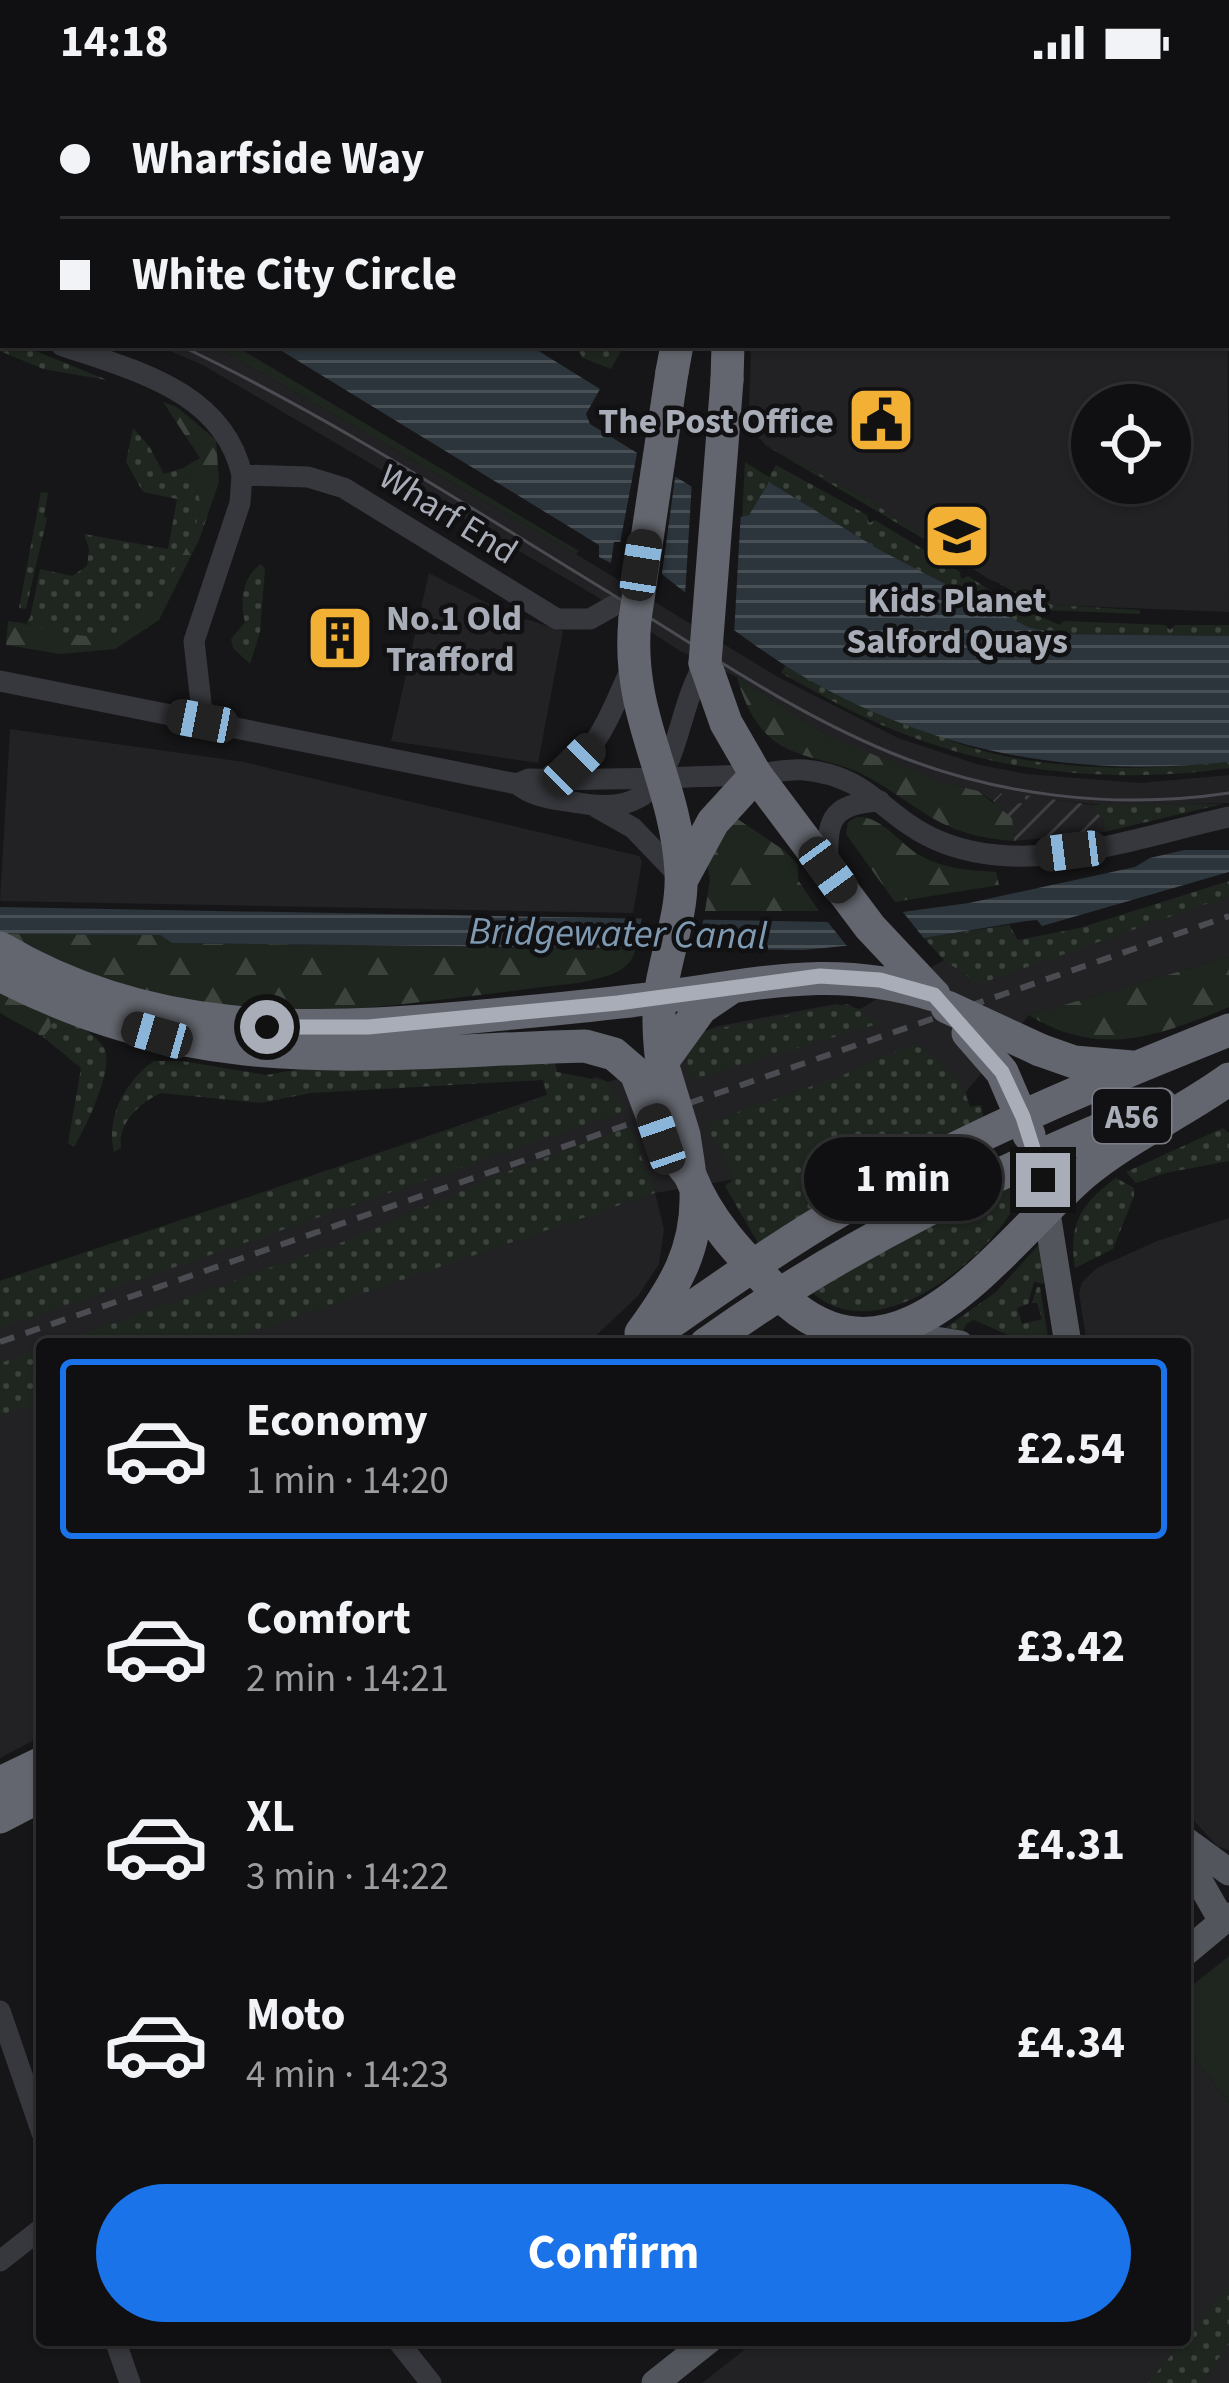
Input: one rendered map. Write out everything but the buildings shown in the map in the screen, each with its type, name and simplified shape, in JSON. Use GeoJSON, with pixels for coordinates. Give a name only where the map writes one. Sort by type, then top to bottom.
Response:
{"type":"FeatureCollection","features":[{"type":"Feature","properties":{"kind":"highway"},"geometry":{"type":"LineString","coordinates":[[728,348],[705,663],[726,723],[756,775],[993,1077],[1009,1124],[1036,1156],[1046,1207]]}},
{"type":"Feature","properties":{"kind":"highway"},"geometry":{"type":"LineString","coordinates":[[675,358],[624,613],[641,717],[661,776],[682,879],[653,1066],[684,1135],[693,1184],[736,1251],[813,1322],[869,1336],[936,1310],[971,1286],[1087,1171],[1229,1078]]}},
{"type":"Feature","properties":{"kind":"highway"},"geometry":{"type":"LineString","coordinates":[[682,879],[713,822],[756,775]]}},
{"type":"Feature","properties":{"kind":"highway"},"geometry":{"type":"LineString","coordinates":[[3,959],[152,1009],[267,1027],[368,1027],[820,976],[934,999],[1074,1062],[1152,1061]]}},
{"type":"Feature","properties":{"kind":"highway"},"geometry":{"type":"LineString","coordinates":[[3,959],[109,1021],[224,1049],[332,1057],[585,1046],[653,1066]]}},
{"type":"Feature","properties":{"kind":"highway"},"geometry":{"type":"LineString","coordinates":[[653,1066],[701,1008],[736,986]]}},
{"type":"Feature","properties":{"kind":"highway","name":"A56"},"geometry":{"type":"LineString","coordinates":[[645,1338],[851,1205],[1009,1124],[1152,1061],[1229,1034]]}},
{"type":"Feature","properties":{"kind":"highway","name":"A56"},"geometry":{"type":"LineString","coordinates":[[715,1338],[889,1229],[1036,1156],[1229,1078]]}},
{"type":"Feature","properties":{"kind":"highway"},"geometry":{"type":"LineString","coordinates":[[987,1180],[1009,1124]]}},
{"type":"Feature","properties":{"kind":"highway","name":"A56"},"geometry":{"type":"LineString","coordinates":[[640,1338],[686,1264],[695,1235],[693,1184]]}},
{"type":"Feature","properties":{"kind":"highway"},"geometry":{"type":"LineString","coordinates":[[0,1783],[36,1766]]}},
{"type":"Feature","properties":{"kind":"highway"},"geometry":{"type":"LineString","coordinates":[[0,1817],[36,1798]]}},
{"type":"Feature","properties":{"kind":"main road"},"geometry":{"type":"LineString","coordinates":[[1186,1110],[1229,1100]]}},
{"type":"Feature","properties":{"kind":"main road"},"geometry":{"type":"LineString","coordinates":[[1046,1207],[1067,1338]]}},
{"type":"Feature","properties":{"kind":"main road"},"geometry":{"type":"LineString","coordinates":[[1191,1844],[1229,1872]]}},
{"type":"Feature","properties":{"kind":"main road"},"geometry":{"type":"LineString","coordinates":[[1191,1865],[1226,1918],[1191,1948]]}},
{"type":"Feature","properties":{"kind":"main road"},"geometry":{"type":"LineString","coordinates":[[655,2383],[701,2346]]}},
{"type":"Feature","properties":{"kind":"street"},"geometry":{"type":"LineString","coordinates":[[70,348],[157,380],[195,402],[234,449],[242,475],[240,503],[194,641],[202,721]]}},
{"type":"Feature","properties":{"kind":"street","name":"Wharf End"},"geometry":{"type":"LineString","coordinates":[[242,475],[308,477],[344,488],[557,619],[624,613]]}},
{"type":"Feature","properties":{"kind":"street"},"geometry":{"type":"LineString","coordinates":[[528,782],[530,794],[592,806],[639,800],[661,776],[680,733],[690,688],[705,663]]}},
{"type":"Feature","properties":{"kind":"street"},"geometry":{"type":"LineString","coordinates":[[528,782],[574,765],[593,746],[632,667]]}},
{"type":"Feature","properties":{"kind":"street"},"geometry":{"type":"LineString","coordinates":[[0,680],[528,782],[788,770],[821,773],[865,788],[944,843],[974,853],[1011,857],[1071,851],[1229,817]]}},
{"type":"Feature","properties":{"kind":"street"},"geometry":{"type":"LineString","coordinates":[[828,870],[834,815],[855,802],[880,801]]}},
{"type":"Feature","properties":{"kind":"street"},"geometry":{"type":"LineString","coordinates":[[592,806],[634,828],[682,879]]}},
{"type":"Feature","properties":{"kind":"street"},"geometry":{"type":"LineString","coordinates":[[0,2011],[7,2054],[36,2119]]}},
{"type":"Feature","properties":{"kind":"street"},"geometry":{"type":"LineString","coordinates":[[0,2261],[36,2233]]}},
{"type":"Feature","properties":{"kind":"street"},"geometry":{"type":"LineString","coordinates":[[117,2346],[130,2383]]}},
{"type":"Feature","properties":{"kind":"street"},"geometry":{"type":"LineString","coordinates":[[402,2346],[431,2383]]}},
{"type":"Feature","properties":{"kind":"shaded area"},"geometry":{"type":"Polygon","coordinates":[[[162,348],[218,348],[576,554],[778,677],[898,738],[980,765],[1027,774],[1140,783],[1229,775],[1229,803],[1110,806],[1025,796],[1028,804],[1010,802],[1001,793],[993,801],[978,791],[937,781],[857,749],[828,736],[737,677],[680,651],[594,595],[203,365],[162,348]]]}},
{"type":"Feature","properties":{"kind":"shaded area"},"geometry":{"type":"Polygon","coordinates":[[[751,348],[1228,348],[1229,612],[1053,605],[989,579],[867,499],[765,445],[749,408],[751,348]]]}},
{"type":"Feature","properties":{"kind":"shaded area"},"geometry":{"type":"Polygon","coordinates":[[[429,573],[504,612],[563,631],[538,763],[391,741],[429,573]]]}},
{"type":"Feature","properties":{"kind":"shaded area"},"geometry":{"type":"Polygon","coordinates":[[[10,729],[244,762],[639,856],[633,913],[0,901],[10,729]]]}},
{"type":"Feature","properties":{"kind":"shaded area"},"geometry":{"type":"Polygon","coordinates":[[[1001,793],[1010,802],[1027,804],[1024,795],[1092,805],[1103,820],[1104,832],[1014,841],[993,801],[1001,793]]]}},
{"type":"Feature","properties":{"kind":"shaded area"},"geometry":{"type":"Polygon","coordinates":[[[1229,881],[1229,957],[1029,1015],[966,1092],[968,1099],[736,1179],[655,1193],[664,1229],[659,1264],[638,1296],[593,1338],[36,1338],[36,1739],[0,1758],[0,1281],[216,1211],[597,1077],[608,1082],[662,1063],[718,1026],[836,1004],[860,1009],[944,960],[924,938],[1009,925],[1018,940],[1080,928],[1229,881]]]}},
{"type":"Feature","properties":{"kind":"shaded area"},"geometry":{"type":"Polygon","coordinates":[[[1229,1218],[1229,1850],[1217,1846],[1191,1818],[1191,1338],[1086,1338],[1079,1294],[1082,1282],[1097,1268],[1157,1241],[1229,1218]]]}},
{"type":"Feature","properties":{"kind":"shaded area"},"geometry":{"type":"Polygon","coordinates":[[[1191,2054],[1229,2102],[1229,2383],[702,2383],[749,2346],[1191,2346],[1191,2054]]]}},
{"type":"Feature","properties":{"kind":"green space"},"geometry":{"type":"Polygon","coordinates":[[[28,348],[107,380],[43,369],[0,351],[28,348]]]}},
{"type":"Feature","properties":{"kind":"green space"},"geometry":{"type":"Polygon","coordinates":[[[218,348],[239,348],[579,551],[576,554],[218,348]]]}},
{"type":"Feature","properties":{"kind":"green space"},"geometry":{"type":"Polygon","coordinates":[[[577,348],[621,351],[611,369],[583,358],[577,348]]]}},
{"type":"Feature","properties":{"kind":"green space"},"geometry":{"type":"Polygon","coordinates":[[[163,402],[177,407],[216,440],[219,482],[199,540],[159,620],[115,649],[60,654],[6,645],[8,621],[83,636],[109,635],[138,616],[169,578],[198,517],[199,497],[183,468],[200,458],[163,402]]]}},
{"type":"Feature","properties":{"kind":"green space"},"geometry":{"type":"Polygon","coordinates":[[[133,428],[164,474],[183,468],[198,493],[199,516],[184,554],[144,611],[118,633],[84,637],[26,623],[40,569],[72,576],[87,566],[84,534],[168,549],[177,499],[143,492],[126,462],[133,428]]]}},
{"type":"Feature","properties":{"kind":"green space"},"geometry":{"type":"Polygon","coordinates":[[[765,445],[867,499],[965,563],[765,445]]]}},
{"type":"Feature","properties":{"kind":"green space"},"geometry":{"type":"Polygon","coordinates":[[[745,462],[769,477],[776,465],[960,572],[961,579],[968,576],[1014,606],[1060,625],[1064,621],[1165,625],[1170,630],[1175,625],[1229,625],[1229,636],[1057,634],[1028,627],[880,550],[769,482],[749,515],[742,518],[745,462]]]}},
{"type":"Feature","properties":{"kind":"green space"},"geometry":{"type":"Polygon","coordinates":[[[41,492],[48,493],[47,518],[26,609],[19,608],[41,492]]]}},
{"type":"Feature","properties":{"kind":"green space"},"geometry":{"type":"Polygon","coordinates":[[[261,564],[265,569],[260,632],[250,664],[233,648],[231,639],[245,622],[246,582],[261,564]]]}},
{"type":"Feature","properties":{"kind":"green space"},"geometry":{"type":"Polygon","coordinates":[[[997,582],[1053,605],[1140,610],[1140,614],[1044,610],[997,582]]]}},
{"type":"Feature","properties":{"kind":"green space"},"geometry":{"type":"Polygon","coordinates":[[[786,664],[834,691],[933,734],[995,754],[1061,765],[1163,767],[1229,762],[1229,768],[1106,775],[983,758],[943,748],[857,713],[781,673],[786,664]]]}},
{"type":"Feature","properties":{"kind":"green space"},"geometry":{"type":"Polygon","coordinates":[[[737,677],[828,736],[937,781],[978,791],[1012,818],[1014,841],[948,826],[862,774],[782,746],[753,716],[737,677]]]}},
{"type":"Feature","properties":{"kind":"green space"},"geometry":{"type":"Polygon","coordinates":[[[1223,804],[1104,832],[1103,820],[1092,805],[1223,804]]]}},
{"type":"Feature","properties":{"kind":"green space"},"geometry":{"type":"Polygon","coordinates":[[[857,817],[883,826],[930,860],[996,872],[999,885],[895,902],[846,834],[848,822],[857,817]]]}},
{"type":"Feature","properties":{"kind":"green space"},"geometry":{"type":"Polygon","coordinates":[[[736,818],[798,865],[798,880],[819,911],[705,911],[710,879],[706,859],[736,818]]]}},
{"type":"Feature","properties":{"kind":"green space"},"geometry":{"type":"Polygon","coordinates":[[[1229,881],[1229,896],[979,984],[944,960],[924,938],[1009,925],[1018,940],[1080,928],[1229,881]]]}},
{"type":"Feature","properties":{"kind":"green space"},"geometry":{"type":"Polygon","coordinates":[[[5,934],[160,935],[172,943],[636,949],[620,970],[578,983],[394,1005],[292,1011],[207,1004],[120,984],[78,970],[5,934]]]}},
{"type":"Feature","properties":{"kind":"green space"},"geometry":{"type":"Polygon","coordinates":[[[1229,957],[1229,1007],[1154,1034],[1105,1039],[1080,1036],[1029,1015],[1229,957]]]}},
{"type":"Feature","properties":{"kind":"green space"},"geometry":{"type":"Polygon","coordinates":[[[0,987],[49,1010],[51,1027],[43,1037],[0,1013],[0,987]]]}},
{"type":"Feature","properties":{"kind":"green space"},"geometry":{"type":"Polygon","coordinates":[[[848,1004],[881,1023],[690,1080],[689,1052],[705,1031],[848,1004]]]}},
{"type":"Feature","properties":{"kind":"green space"},"geometry":{"type":"Polygon","coordinates":[[[49,1010],[94,1036],[106,1057],[97,1098],[74,1147],[68,1143],[81,1068],[43,1037],[51,1027],[49,1010]]]}},
{"type":"Feature","properties":{"kind":"green space"},"geometry":{"type":"Polygon","coordinates":[[[914,1044],[948,1071],[970,1107],[981,1105],[984,1120],[875,1167],[871,1177],[758,1243],[725,1186],[735,1178],[705,1124],[914,1044]]]}},
{"type":"Feature","properties":{"kind":"green space"},"geometry":{"type":"Polygon","coordinates":[[[154,1061],[266,1075],[312,1067],[555,1062],[557,1072],[608,1082],[624,1111],[0,1328],[0,1281],[547,1096],[543,1080],[311,1093],[260,1103],[161,1093],[132,1115],[123,1130],[121,1148],[114,1152],[113,1126],[120,1101],[154,1061]]]}},
{"type":"Feature","properties":{"kind":"green space"},"geometry":{"type":"Polygon","coordinates":[[[630,1127],[655,1193],[233,1338],[72,1338],[351,1239],[498,1175],[630,1127]]]}},
{"type":"Feature","properties":{"kind":"green space"},"geometry":{"type":"Polygon","coordinates":[[[1223,1128],[1229,1133],[1229,1161],[1136,1183],[1126,1172],[1223,1128]]]}},
{"type":"Feature","properties":{"kind":"green space"},"geometry":{"type":"Polygon","coordinates":[[[1116,1178],[1134,1188],[1134,1196],[1113,1249],[1075,1268],[1074,1239],[1080,1216],[1116,1178]]]}},
{"type":"Feature","properties":{"kind":"green space"},"geometry":{"type":"Polygon","coordinates":[[[1019,1181],[1023,1188],[990,1240],[934,1287],[903,1303],[871,1311],[840,1308],[813,1293],[891,1246],[1019,1181]]]}},
{"type":"Feature","properties":{"kind":"green space"},"geometry":{"type":"Polygon","coordinates":[[[1042,1241],[1048,1275],[1043,1284],[1034,1282],[1028,1304],[1017,1308],[1022,1324],[1042,1319],[1037,1303],[1032,1303],[1040,1287],[1049,1338],[1015,1338],[974,1320],[963,1332],[944,1329],[996,1292],[1042,1241]]]}},
{"type":"Feature","properties":{"kind":"green space"},"geometry":{"type":"Polygon","coordinates":[[[36,1351],[36,1404],[0,1415],[0,1363],[36,1351]]]}},
{"type":"Feature","properties":{"kind":"green space"},"geometry":{"type":"Polygon","coordinates":[[[1229,1956],[1229,2102],[1191,2054],[1191,1986],[1229,1956]]]}},
{"type":"Feature","properties":{"kind":"green space"},"geometry":{"type":"Polygon","coordinates":[[[1229,2286],[1229,2344],[1200,2383],[1148,2383],[1179,2346],[1191,2346],[1191,2332],[1229,2286]]]}},
{"type":"Feature","properties":{"kind":"water"},"geometry":{"type":"Polygon","coordinates":[[[277,348],[534,348],[600,389],[586,414],[590,424],[741,517],[749,515],[769,482],[880,550],[1028,627],[1057,634],[1229,636],[1229,762],[1174,766],[1067,763],[964,744],[913,728],[813,682],[763,651],[620,542],[614,542],[611,563],[599,557],[599,545],[277,348]]]}},
{"type":"Feature","properties":{"kind":"water","name":"Bridgewater Canal"},"geometry":{"type":"Polygon","coordinates":[[[1184,850],[1229,850],[1229,872],[1042,926],[1037,920],[1026,921],[924,938],[804,950],[172,943],[160,935],[0,934],[0,907],[828,922],[969,903],[1135,867],[1184,850]]]}},
{"type":"Feature","properties":{"kind":"pier"},"geometry":{"type":"Polygon","coordinates":[[[638,448],[676,471],[661,580],[619,549],[638,448]]]}},
{"type":"Feature","properties":{"kind":"pier"},"geometry":{"type":"Polygon","coordinates":[[[692,481],[741,510],[734,634],[685,597],[692,481]]]}},
{"type":"Feature","properties":{"kind":"pier"},"geometry":{"type":"Polygon","coordinates":[[[898,906],[926,941],[851,951],[823,916],[898,906]]]}},
{"type":"Feature","properties":{"kind":"pier"},"geometry":{"type":"Polygon","coordinates":[[[643,913],[704,917],[695,957],[634,955],[643,913]]]}},
{"type":"Feature","properties":{"kind":"tram line"},"geometry":{"type":"LineString","coordinates":[[185,348],[395,462],[779,697],[889,752],[971,779],[1056,795],[1143,800],[1229,793]]}},
{"type":"Feature","properties":{"kind":"railway"},"geometry":{"type":"LineString","coordinates":[[0,1342],[1229,916]]}},
{"type":"Feature","properties":{"kind":"place","name":"The Post Office"},"geometry":{"type":"Point","coordinates":[881,420]}},
{"type":"Feature","properties":{"kind":"place","name":"Kids Planet Salford Quays"},"geometry":{"type":"Point","coordinates":[957,536]}},
{"type":"Feature","properties":{"kind":"place","name":"No.1 Old Trafford"},"geometry":{"type":"Point","coordinates":[340,638]}},
{"type":"Feature","properties":{"kind":"route"},"geometry":{"type":"LineString","coordinates":[[267,1027],[368,1027],[618,1003],[820,976],[880,980],[934,995],[1002,1072],[1023,1117],[1043,1180]]}}]}
